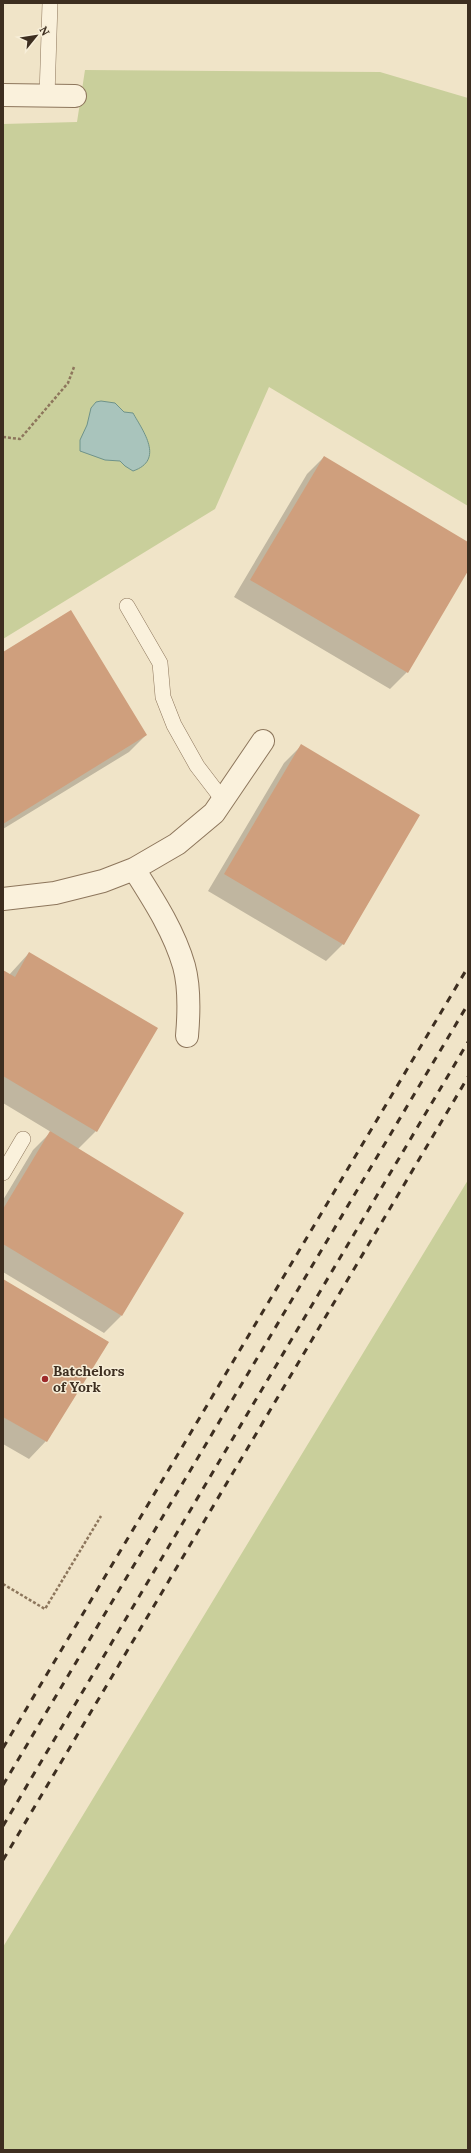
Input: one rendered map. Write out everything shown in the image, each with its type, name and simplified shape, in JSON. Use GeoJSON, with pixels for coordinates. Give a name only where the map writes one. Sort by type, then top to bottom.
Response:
{"type":"FeatureCollection","features":[{"type":"Feature","properties":{"kind":"street"},"geometry":{"type":"LineString","coordinates":[[3,95],[75,96]]}},
{"type":"Feature","properties":{"kind":"street"},"geometry":{"type":"LineString","coordinates":[[4,897],[55,892],[103,881],[134,869],[177,844],[214,813],[263,741]]}},
{"type":"Feature","properties":{"kind":"street"},"geometry":{"type":"LineString","coordinates":[[134,869],[156,903],[184,966],[190,1008],[188,1036]]}},
{"type":"Feature","properties":{"kind":"lane"},"geometry":{"type":"LineString","coordinates":[[47,96],[50,3]]}},
{"type":"Feature","properties":{"kind":"lane"},"geometry":{"type":"LineString","coordinates":[[127,606],[160,663],[163,697],[174,725],[197,766],[223,800]]}},
{"type":"Feature","properties":{"kind":"lane"},"geometry":{"type":"LineString","coordinates":[[3,1173],[23,1139]]}},
{"type":"Feature","properties":{"kind":"path"},"geometry":{"type":"LineString","coordinates":[[3,437],[20,439],[68,383],[74,367]]}},
{"type":"Feature","properties":{"kind":"path"},"geometry":{"type":"LineString","coordinates":[[3,1584],[45,1609],[101,1516]]}},
{"type":"Feature","properties":{"kind":"green space"},"geometry":{"type":"Polygon","coordinates":[[[85,70],[380,72],[468,98],[468,506],[269,387],[215,509],[3,639],[3,124],[77,122],[85,70]]]}},
{"type":"Feature","properties":{"kind":"green space"},"geometry":{"type":"Polygon","coordinates":[[[468,1180],[468,2150],[3,2150],[3,1947],[468,1180]]]}},
{"type":"Feature","properties":{"kind":"water"},"geometry":{"type":"Polygon","coordinates":[[[101,401],[115,403],[124,412],[133,413],[146,436],[149,445],[150,453],[148,460],[143,466],[133,471],[120,461],[105,460],[80,451],[80,440],[87,425],[91,408],[96,402],[101,401]]]}},
{"type":"Feature","properties":{"kind":"building"},"geometry":{"type":"Polygon","coordinates":[[[324,456],[468,542],[468,571],[408,673],[250,580],[324,456]]]}},
{"type":"Feature","properties":{"kind":"building"},"geometry":{"type":"Polygon","coordinates":[[[71,610],[147,735],[3,824],[3,652],[71,610]]]}},
{"type":"Feature","properties":{"kind":"building"},"geometry":{"type":"Polygon","coordinates":[[[301,744],[420,815],[344,945],[224,874],[301,744]]]}},
{"type":"Feature","properties":{"kind":"building"},"geometry":{"type":"Polygon","coordinates":[[[29,952],[158,1028],[97,1132],[3,1076],[3,970],[15,977],[29,952]]]}},
{"type":"Feature","properties":{"kind":"building"},"geometry":{"type":"Polygon","coordinates":[[[50,1131],[184,1213],[122,1316],[3,1244],[3,1209],[50,1131]]]}},
{"type":"Feature","properties":{"kind":"building","name":"Batchelors of York"},"geometry":{"type":"Polygon","coordinates":[[[3,1279],[109,1342],[47,1442],[3,1417],[3,1279]]]}},
{"type":"Feature","properties":{"kind":"railway"},"geometry":{"type":"LineString","coordinates":[[3,1748],[468,967]]}},
{"type":"Feature","properties":{"kind":"railway"},"geometry":{"type":"LineString","coordinates":[[3,1785],[468,1004]]}},
{"type":"Feature","properties":{"kind":"railway"},"geometry":{"type":"LineString","coordinates":[[3,1826],[468,1042]]}},
{"type":"Feature","properties":{"kind":"railway"},"geometry":{"type":"LineString","coordinates":[[3,1860],[468,1077]]}},
{"type":"Feature","properties":{"kind":"place","name":"Batchelors of York"},"geometry":{"type":"Point","coordinates":[45,1379]}}]}
